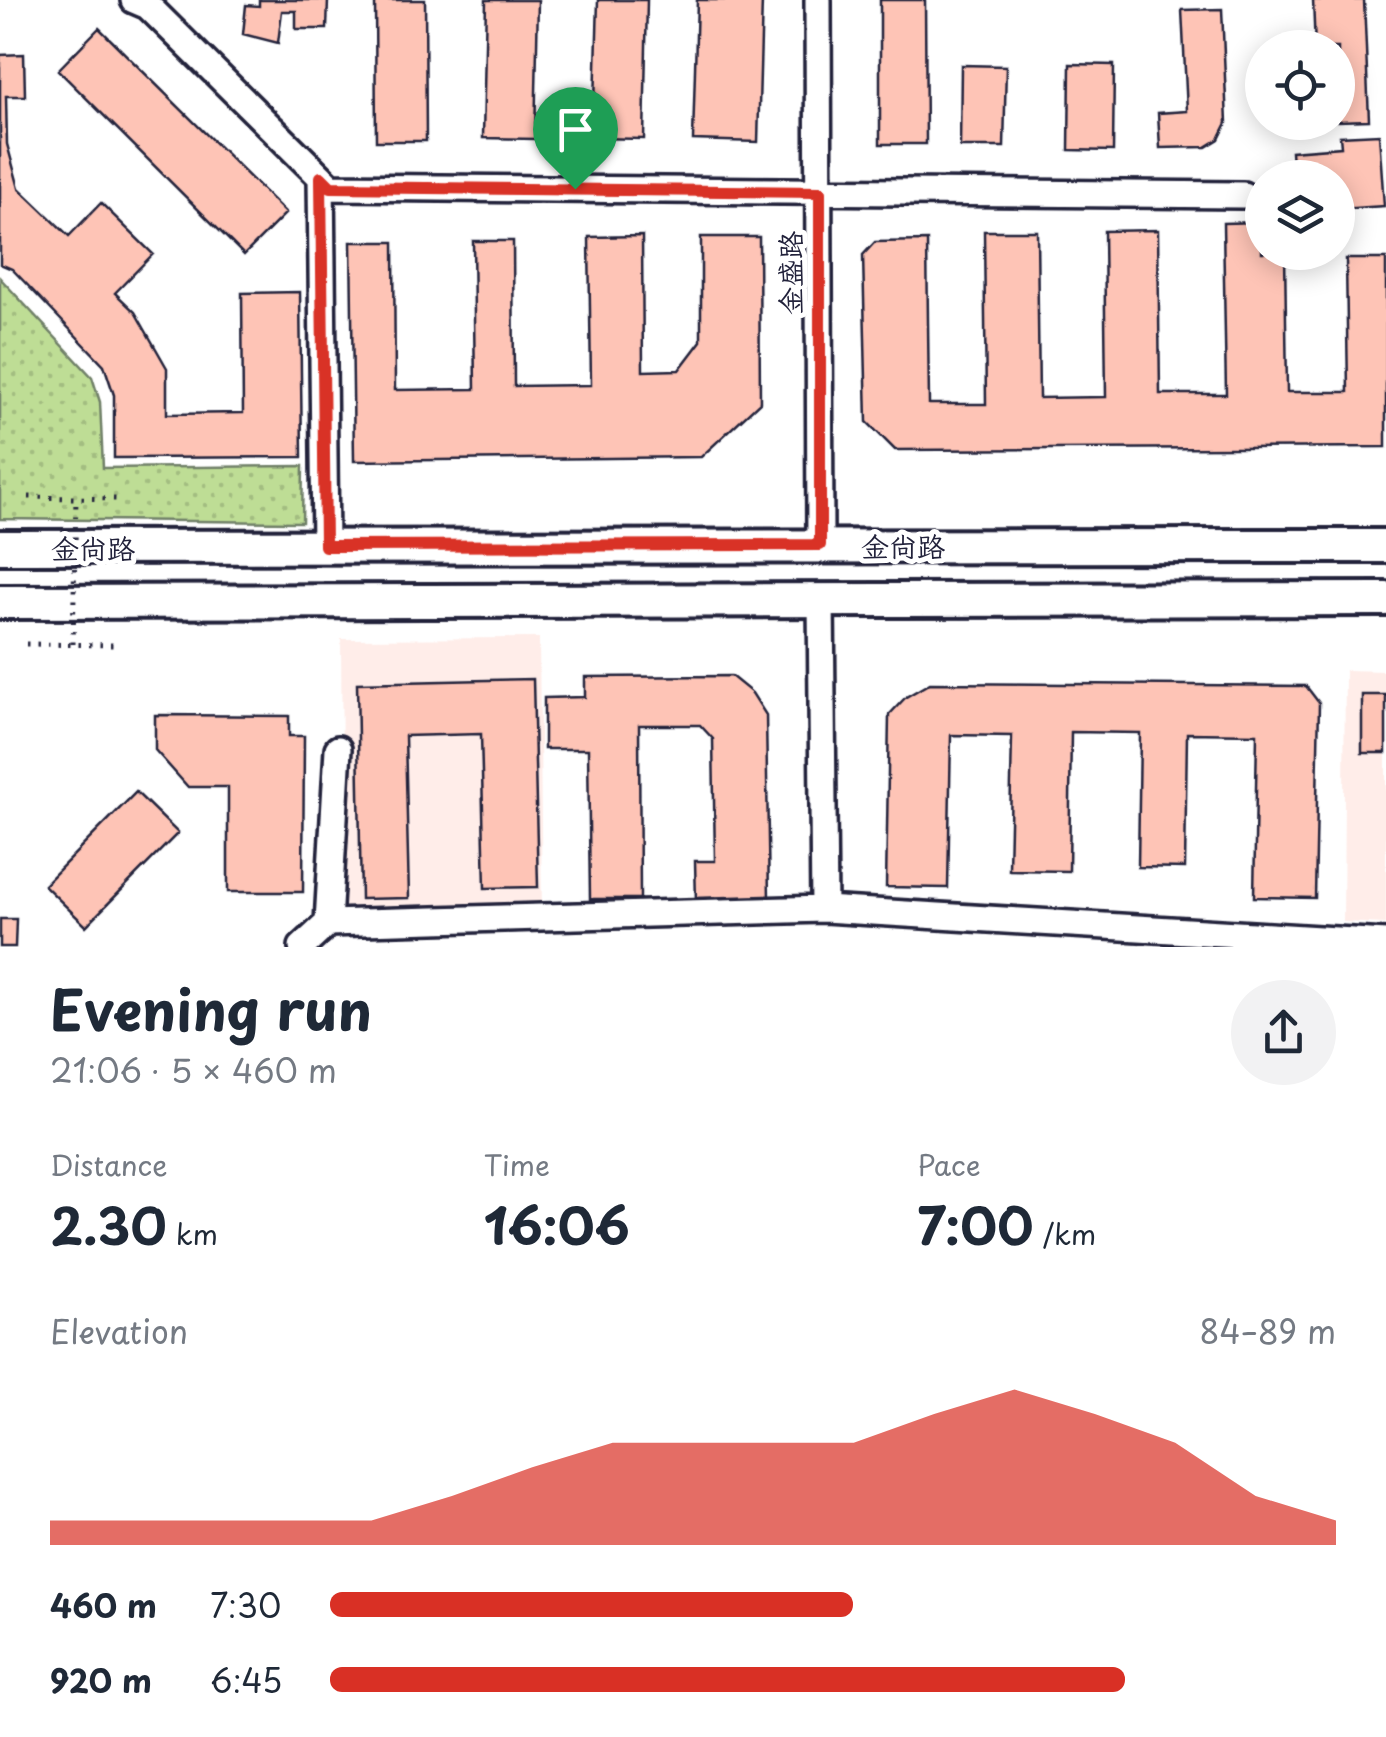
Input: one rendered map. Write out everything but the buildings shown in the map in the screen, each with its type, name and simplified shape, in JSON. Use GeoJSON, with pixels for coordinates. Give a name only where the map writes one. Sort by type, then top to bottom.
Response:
{"type":"FeatureCollection","features":[{"type":"Feature","properties":{"kind":"main road","name":"金尚路"},"geometry":{"type":"LineString","coordinates":[[0,547],[1382,546]]}},
{"type":"Feature","properties":{"kind":"main road","name":"金尚路"},"geometry":{"type":"LineString","coordinates":[[0,602],[1315,598],[1386,602]]}},
{"type":"Feature","properties":{"kind":"street"},"geometry":{"type":"LineString","coordinates":[[134,0],[148,6],[331,187],[1243,195]]}},
{"type":"Feature","properties":{"kind":"street","name":"金盛路"},"geometry":{"type":"LineString","coordinates":[[818,0],[820,545]]}},
{"type":"Feature","properties":{"kind":"street"},"geometry":{"type":"LineString","coordinates":[[321,177],[325,546]]}},
{"type":"Feature","properties":{"kind":"street"},"geometry":{"type":"LineString","coordinates":[[821,599],[824,909]]}},
{"type":"Feature","properties":{"kind":"street"},"geometry":{"type":"LineString","coordinates":[[328,923],[338,750]]}},
{"type":"Feature","properties":{"kind":"street"},"geometry":{"type":"LineString","coordinates":[[302,947],[328,923],[824,909],[1386,944]]}},
{"type":"Feature","properties":{"kind":"street"},"geometry":{"type":"LineString","coordinates":[[359,922],[373,947]]}},
{"type":"Feature","properties":{"kind":"path"},"geometry":{"type":"LineString","coordinates":[[28,498],[117,499]]}},
{"type":"Feature","properties":{"kind":"path"},"geometry":{"type":"LineString","coordinates":[[74,644],[76,498]]}},
{"type":"Feature","properties":{"kind":"path"},"geometry":{"type":"LineString","coordinates":[[26,644],[115,645]]}},
{"type":"Feature","properties":{"kind":"shaded area"},"geometry":{"type":"Polygon","coordinates":[[[539,638],[542,915],[343,916],[341,639],[539,638]]]}},
{"type":"Feature","properties":{"kind":"shaded area"},"geometry":{"type":"Polygon","coordinates":[[[1345,670],[1386,671],[1386,924],[1343,922],[1345,670]]]}},
{"type":"Feature","properties":{"kind":"green space"},"geometry":{"type":"Polygon","coordinates":[[[0,278],[92,377],[100,402],[103,468],[303,466],[302,522],[0,519],[0,278]]]}},
{"type":"Feature","properties":{"kind":"route"},"geometry":{"type":"LineString","coordinates":[[321,177],[331,187],[575,189],[820,192],[820,545],[325,546],[321,177]]}}]}
